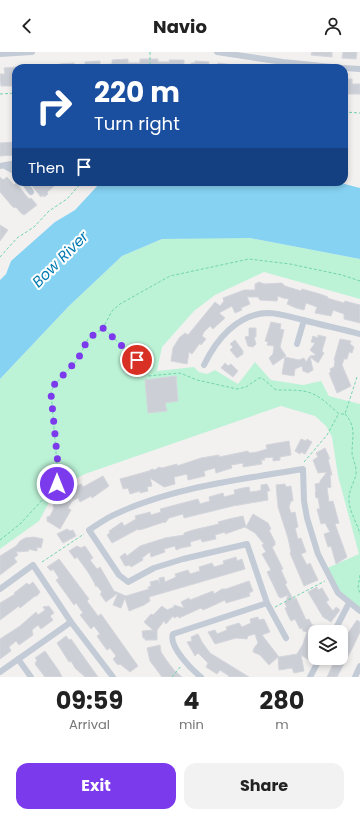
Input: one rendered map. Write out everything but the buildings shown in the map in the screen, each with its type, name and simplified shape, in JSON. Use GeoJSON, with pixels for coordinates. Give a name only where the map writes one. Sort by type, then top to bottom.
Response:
{"type":"FeatureCollection","features":[{"type":"Feature","properties":{"kind":"street"},"geometry":{"type":"LineString","coordinates":[[0,54],[32,52]]}},
{"type":"Feature","properties":{"kind":"street"},"geometry":{"type":"LineString","coordinates":[[217,52],[300,64]]}},
{"type":"Feature","properties":{"kind":"street"},"geometry":{"type":"LineString","coordinates":[[348,68],[360,69]]}},
{"type":"Feature","properties":{"kind":"street"},"geometry":{"type":"LineString","coordinates":[[27,186],[31,192]]}},
{"type":"Feature","properties":{"kind":"street"},"geometry":{"type":"LineString","coordinates":[[204,365],[219,339],[240,321],[253,315],[267,313],[282,314],[360,334]]}},
{"type":"Feature","properties":{"kind":"street"},"geometry":{"type":"LineString","coordinates":[[297,344],[304,320]]}},
{"type":"Feature","properties":{"kind":"street"},"geometry":{"type":"LineString","coordinates":[[286,638],[266,603],[247,544],[183,559],[154,568],[128,582],[119,575],[89,530],[118,513],[148,501],[214,483],[303,469],[304,502],[307,518],[318,554],[338,593],[360,610]]}},
{"type":"Feature","properties":{"kind":"street"},"geometry":{"type":"LineString","coordinates":[[0,589],[33,565],[71,622],[113,677]]}},
{"type":"Feature","properties":{"kind":"street"},"geometry":{"type":"LineString","coordinates":[[201,677],[190,668],[176,648],[172,640],[173,634],[266,603]]}},
{"type":"Feature","properties":{"kind":"street"},"geometry":{"type":"LineString","coordinates":[[338,625],[349,603]]}},
{"type":"Feature","properties":{"kind":"street"},"geometry":{"type":"LineString","coordinates":[[0,672],[71,622]]}},
{"type":"Feature","properties":{"kind":"street"},"geometry":{"type":"LineString","coordinates":[[18,659],[31,677]]}},
{"type":"Feature","properties":{"kind":"street"},"geometry":{"type":"LineString","coordinates":[[310,677],[316,665]]}},
{"type":"Feature","properties":{"kind":"street"},"geometry":{"type":"LineString","coordinates":[[355,677],[360,666]]}},
{"type":"Feature","properties":{"kind":"path"},"geometry":{"type":"LineString","coordinates":[[150,52],[150,64]]}},
{"type":"Feature","properties":{"kind":"path"},"geometry":{"type":"LineString","coordinates":[[0,94],[12,93]]}},
{"type":"Feature","properties":{"kind":"path"},"geometry":{"type":"LineString","coordinates":[[348,112],[360,113]]}},
{"type":"Feature","properties":{"kind":"path"},"geometry":{"type":"LineString","coordinates":[[0,257],[17,238],[34,227],[49,210],[67,199],[78,186]]}},
{"type":"Feature","properties":{"kind":"path"},"geometry":{"type":"LineString","coordinates":[[0,540],[20,524],[57,484],[58,477],[52,391],[54,385],[78,359],[90,337],[103,328],[109,315],[115,308],[163,279],[238,260],[266,260],[342,275],[360,281]]}},
{"type":"Feature","properties":{"kind":"path"},"geometry":{"type":"LineString","coordinates":[[103,328],[131,354],[148,376],[180,373],[197,380],[236,389],[246,387],[259,378],[262,378],[276,390],[296,390],[317,395],[338,414],[345,414]]}},
{"type":"Feature","properties":{"kind":"path"},"geometry":{"type":"LineString","coordinates":[[345,414],[357,377]]}},
{"type":"Feature","properties":{"kind":"path"},"geometry":{"type":"LineString","coordinates":[[304,462],[327,435],[338,414]]}},
{"type":"Feature","properties":{"kind":"path"},"geometry":{"type":"LineString","coordinates":[[345,414],[351,422],[354,430],[352,452],[356,468],[356,475],[349,494],[349,504],[360,534]]}},
{"type":"Feature","properties":{"kind":"path"},"geometry":{"type":"LineString","coordinates":[[42,562],[84,534]]}},
{"type":"Feature","properties":{"kind":"path"},"geometry":{"type":"LineString","coordinates":[[360,575],[358,588],[360,593]]}},
{"type":"Feature","properties":{"kind":"path"},"geometry":{"type":"LineString","coordinates":[[270,610],[329,578]]}},
{"type":"Feature","properties":{"kind":"path"},"geometry":{"type":"LineString","coordinates":[[172,677],[182,664]]}},
{"type":"Feature","properties":{"kind":"green space"},"geometry":{"type":"Polygon","coordinates":[[[250,238],[360,259],[360,299],[264,272],[215,295],[194,311],[162,347],[157,371],[194,367],[199,372],[207,374],[215,370],[238,384],[255,362],[271,380],[303,385],[321,381],[329,396],[360,404],[360,611],[338,593],[325,569],[359,554],[338,476],[332,437],[326,426],[315,416],[281,406],[85,474],[57,488],[39,521],[0,549],[0,379],[69,306],[122,256],[162,239],[250,238]]]}},
{"type":"Feature","properties":{"kind":"water","name":"Bow River"},"geometry":{"type":"Polygon","coordinates":[[[348,185],[360,188],[360,259],[250,238],[162,239],[122,256],[69,306],[0,379],[0,280],[6,274],[11,261],[55,222],[75,210],[97,186],[348,185]]]}},
{"type":"Feature","properties":{"kind":"route"},"geometry":{"type":"LineString","coordinates":[[57,484],[58,465],[54,446],[54,420],[51,394],[52,388],[78,359],[88,339],[103,328],[137,360]]}}]}
